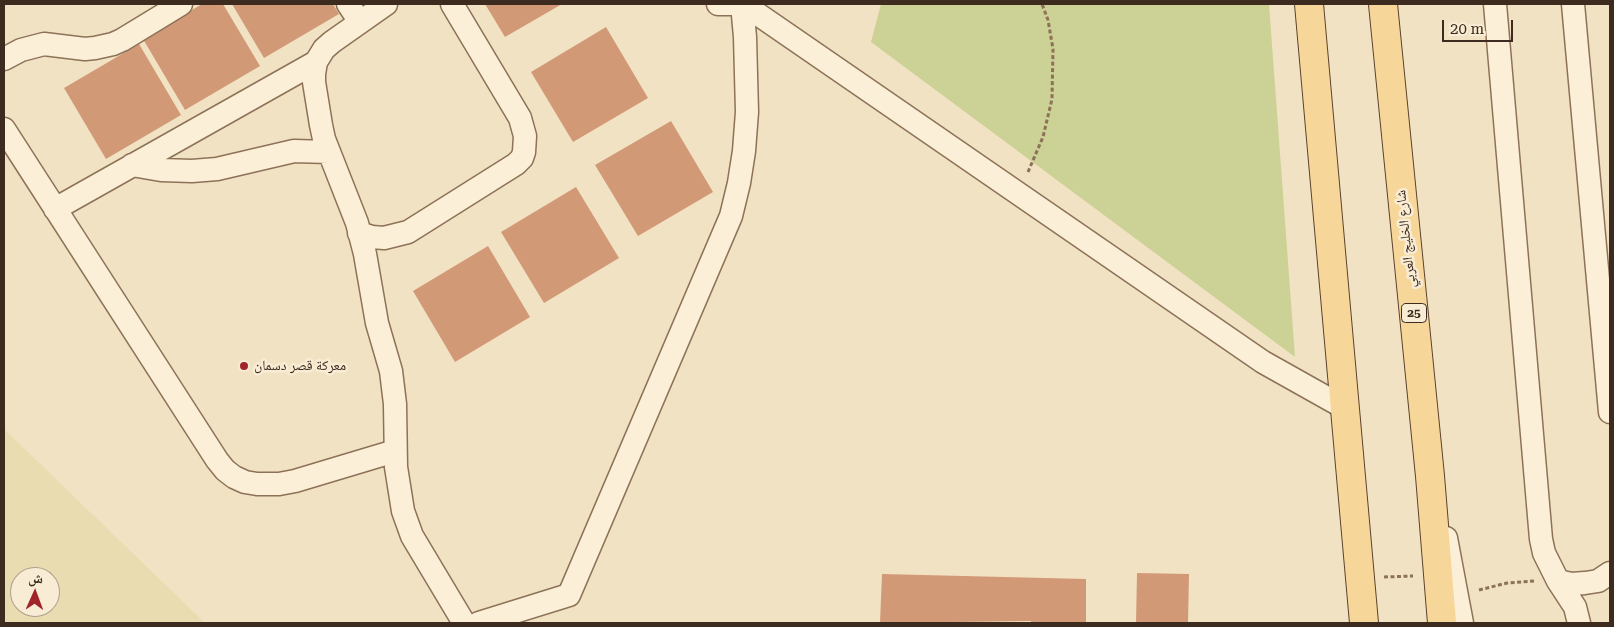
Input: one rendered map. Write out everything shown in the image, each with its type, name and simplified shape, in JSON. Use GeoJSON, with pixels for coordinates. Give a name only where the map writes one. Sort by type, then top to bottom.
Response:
{"type":"FeatureCollection","features":[{"type":"Feature","properties":{"kind":"main road"},"geometry":{"type":"LineString","coordinates":[[1309,4],[1364,623]]}},
{"type":"Feature","properties":{"kind":"main road","name":"شارع الخليج العربي"},"geometry":{"type":"LineString","coordinates":[[1383,4],[1430,476],[1442,623]]}},
{"type":"Feature","properties":{"kind":"lane"},"geometry":{"type":"LineString","coordinates":[[4,59],[21,50],[44,44],[85,49],[113,44],[181,4]]}},
{"type":"Feature","properties":{"kind":"lane"},"geometry":{"type":"LineString","coordinates":[[55,209],[316,62],[354,13],[386,4]]}},
{"type":"Feature","properties":{"kind":"lane"},"geometry":{"type":"LineString","coordinates":[[359,233],[384,238],[408,232],[516,164],[524,152],[525,136],[520,118],[452,4]]}},
{"type":"Feature","properties":{"kind":"lane"},"geometry":{"type":"LineString","coordinates":[[718,4],[737,4]]}},
{"type":"Feature","properties":{"kind":"lane"},"geometry":{"type":"LineString","coordinates":[[742,4],[1263,362],[1345,408]]}},
{"type":"Feature","properties":{"kind":"lane"},"geometry":{"type":"LineString","coordinates":[[479,623],[569,594],[731,216],[744,151],[746,112],[745,37],[742,4]]}},
{"type":"Feature","properties":{"kind":"lane"},"geometry":{"type":"LineString","coordinates":[[1496,4],[1540,526],[1544,553],[1558,581],[1575,606],[1579,623]]}},
{"type":"Feature","properties":{"kind":"lane"},"geometry":{"type":"LineString","coordinates":[[1573,4],[1610,412]]}},
{"type":"Feature","properties":{"kind":"lane"},"geometry":{"type":"LineString","coordinates":[[316,62],[314,82],[320,125],[328,152],[359,233],[371,283],[377,323],[390,371],[395,404],[395,450],[400,498],[412,536],[464,623]]}},
{"type":"Feature","properties":{"kind":"lane"},"geometry":{"type":"LineString","coordinates":[[4,130],[217,460],[234,477],[244,482],[279,484],[295,481],[395,450]]}},
{"type":"Feature","properties":{"kind":"lane"},"geometry":{"type":"LineString","coordinates":[[132,165],[161,170],[192,171],[217,169],[294,152],[328,152]]}},
{"type":"Feature","properties":{"kind":"lane"},"geometry":{"type":"LineString","coordinates":[[1430,476],[1448,547],[1462,623]]}},
{"type":"Feature","properties":{"kind":"lane"},"geometry":{"type":"LineString","coordinates":[[1558,581],[1571,584],[1586,583],[1598,581],[1610,573]]}},
{"type":"Feature","properties":{"kind":"path"},"geometry":{"type":"LineString","coordinates":[[1019,194],[1043,137],[1052,99],[1053,50],[1048,20],[1042,4]]}},
{"type":"Feature","properties":{"kind":"path"},"geometry":{"type":"LineString","coordinates":[[1360,578],[1438,575]]}},
{"type":"Feature","properties":{"kind":"path"},"geometry":{"type":"LineString","coordinates":[[1457,597],[1506,583],[1558,581]]}},
{"type":"Feature","properties":{"kind":"shaded area"},"geometry":{"type":"Polygon","coordinates":[[[4,429],[205,623],[4,623],[4,429]]]}},
{"type":"Feature","properties":{"kind":"green space"},"geometry":{"type":"Polygon","coordinates":[[[881,4],[1269,4],[1295,357],[871,42],[881,4]]]}},
{"type":"Feature","properties":{"kind":"building"},"geometry":{"type":"Polygon","coordinates":[[[202,4],[223,4],[260,66],[185,110],[143,39],[202,4]]]}},
{"type":"Feature","properties":{"kind":"building"},"geometry":{"type":"Polygon","coordinates":[[[232,4],[333,4],[339,14],[264,58],[232,4]]]}},
{"type":"Feature","properties":{"kind":"building"},"geometry":{"type":"Polygon","coordinates":[[[485,4],[562,4],[505,37],[485,4]]]}},
{"type":"Feature","properties":{"kind":"building"},"geometry":{"type":"Polygon","coordinates":[[[606,27],[648,98],[573,142],[531,72],[606,27]]]}},
{"type":"Feature","properties":{"kind":"building"},"geometry":{"type":"Polygon","coordinates":[[[139,44],[181,115],[106,159],[64,88],[139,44]]]}},
{"type":"Feature","properties":{"kind":"building"},"geometry":{"type":"Polygon","coordinates":[[[671,121],[713,192],[638,236],[595,165],[671,121]]]}},
{"type":"Feature","properties":{"kind":"building"},"geometry":{"type":"Polygon","coordinates":[[[576,187],[619,258],[544,303],[501,232],[576,187]]]}},
{"type":"Feature","properties":{"kind":"building"},"geometry":{"type":"Polygon","coordinates":[[[488,246],[530,317],[455,362],[413,291],[488,246]]]}},
{"type":"Feature","properties":{"kind":"building"},"geometry":{"type":"Polygon","coordinates":[[[1137,573],[1189,574],[1188,623],[1136,623],[1137,573]]]}},
{"type":"Feature","properties":{"kind":"building"},"geometry":{"type":"Polygon","coordinates":[[[882,574],[1086,579],[1086,623],[1031,623],[1031,621],[880,623],[882,574]]]}},
{"type":"Feature","properties":{"kind":"place","name":"معركة قصر دسمان"},"geometry":{"type":"Point","coordinates":[244,366]}}]}
